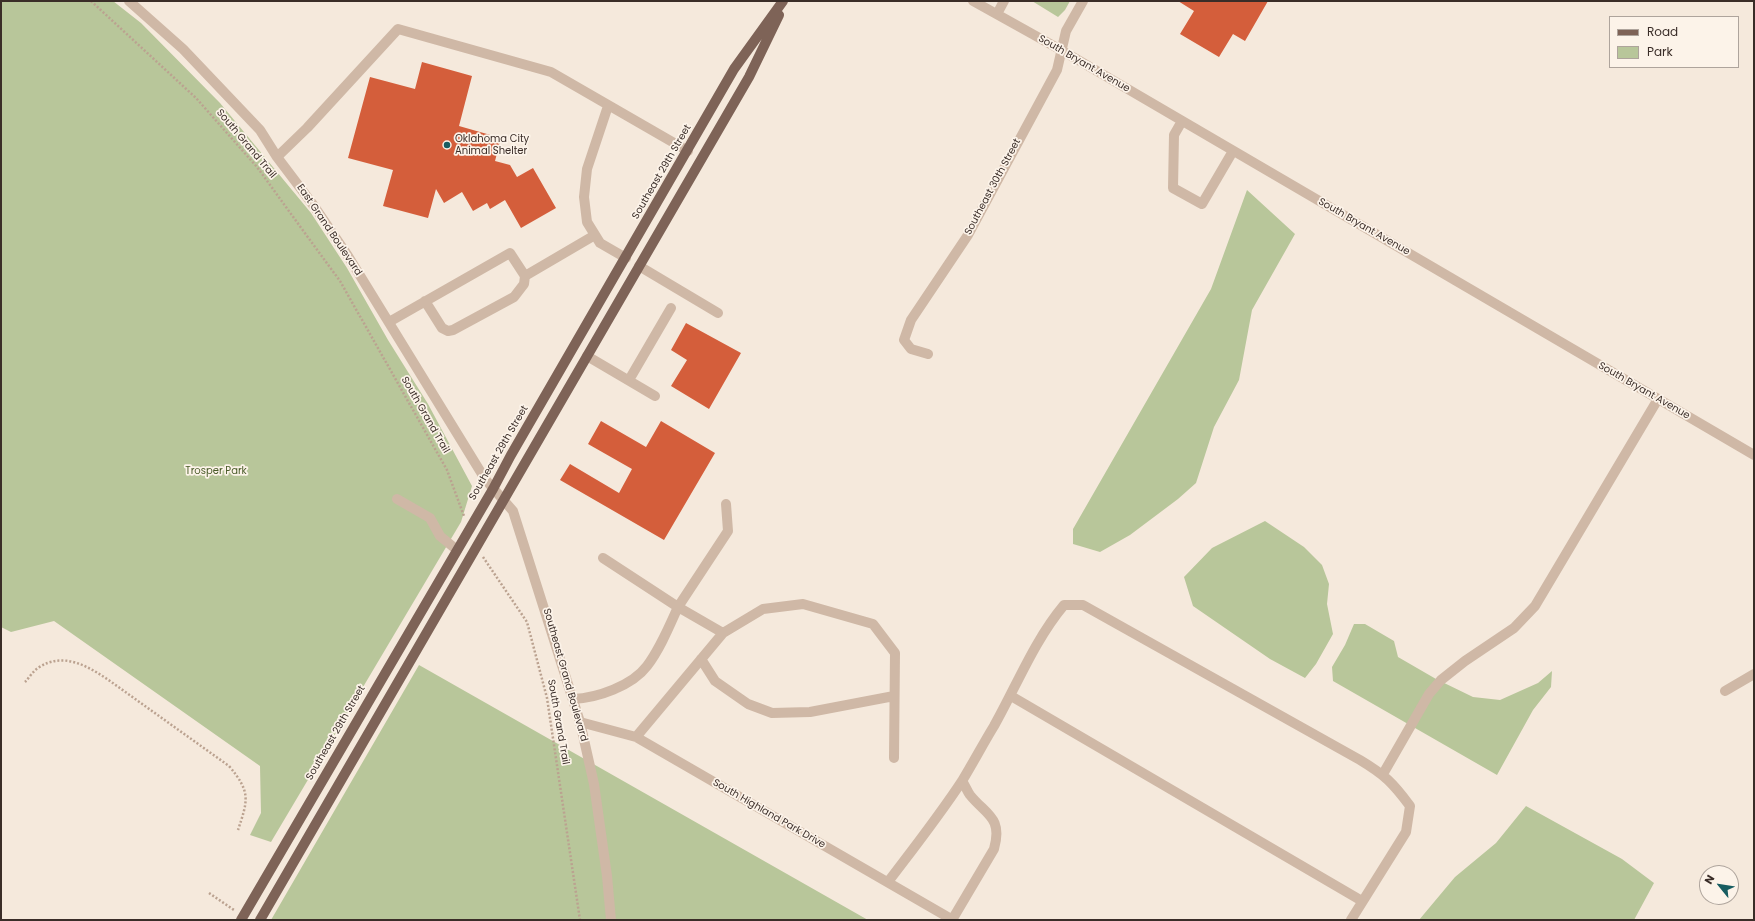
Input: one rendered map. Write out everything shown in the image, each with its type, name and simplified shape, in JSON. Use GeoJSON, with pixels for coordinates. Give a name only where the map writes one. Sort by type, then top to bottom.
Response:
{"type":"FeatureCollection","features":[{"type":"Feature","properties":{"kind":"main road","name":"Southeast 29th Street"},"geometry":{"type":"LineString","coordinates":[[242,918],[493,489],[515,448],[734,69],[785,1]]}},
{"type":"Feature","properties":{"kind":"main road","name":"Southeast 29th Street"},"geometry":{"type":"LineString","coordinates":[[260,920],[749,77],[785,1]]}},
{"type":"Feature","properties":{"kind":"main road"},"geometry":{"type":"LineString","coordinates":[[626,258],[639,266]]}},
{"type":"Feature","properties":{"kind":"street","name":"East Grand Boulevard"},"geometry":{"type":"LineString","coordinates":[[129,1],[183,49],[260,130],[277,157],[314,206],[340,244],[460,441],[493,489]]}},
{"type":"Feature","properties":{"kind":"street","name":"South Bryant Avenue"},"geometry":{"type":"LineString","coordinates":[[973,1],[1061,50],[1754,455]]}},
{"type":"Feature","properties":{"kind":"street"},"geometry":{"type":"LineString","coordinates":[[997,14],[1004,1]]}},
{"type":"Feature","properties":{"kind":"street","name":"Southeast 30th Street"},"geometry":{"type":"LineString","coordinates":[[928,354],[911,349],[904,340],[911,320],[968,235],[1057,70],[1066,30],[1083,1]]}},
{"type":"Feature","properties":{"kind":"street"},"geometry":{"type":"LineString","coordinates":[[277,157],[307,128],[398,28],[551,72],[688,151]]}},
{"type":"Feature","properties":{"kind":"street"},"geometry":{"type":"LineString","coordinates":[[608,106],[587,169],[584,197],[587,222],[595,235],[600,242],[626,258]]}},
{"type":"Feature","properties":{"kind":"street"},"geometry":{"type":"LineString","coordinates":[[1182,121],[1174,135],[1173,188],[1202,204],[1233,151]]}},
{"type":"Feature","properties":{"kind":"street"},"geometry":{"type":"LineString","coordinates":[[525,276],[595,235]]}},
{"type":"Feature","properties":{"kind":"street"},"geometry":{"type":"LineString","coordinates":[[388,322],[425,301],[510,253],[525,276],[524,284],[514,297],[454,330],[448,331],[442,328],[425,301]]}},
{"type":"Feature","properties":{"kind":"street"},"geometry":{"type":"LineString","coordinates":[[639,266],[718,313]]}},
{"type":"Feature","properties":{"kind":"street"},"geometry":{"type":"LineString","coordinates":[[629,380],[671,308]]}},
{"type":"Feature","properties":{"kind":"street"},"geometry":{"type":"LineString","coordinates":[[587,356],[656,396]]}},
{"type":"Feature","properties":{"kind":"street"},"geometry":{"type":"LineString","coordinates":[[1383,774],[1429,694],[1441,680],[1465,661],[1514,628],[1535,606],[1658,399]]}},
{"type":"Feature","properties":{"kind":"street","name":"Southeast Grand Boulevard"},"geometry":{"type":"LineString","coordinates":[[493,489],[513,511],[580,722],[596,798],[612,920]]}},
{"type":"Feature","properties":{"kind":"street"},"geometry":{"type":"LineString","coordinates":[[397,499],[430,518],[440,536],[457,550]]}},
{"type":"Feature","properties":{"kind":"street"},"geometry":{"type":"LineString","coordinates":[[573,699],[599,694],[625,684],[646,667],[663,639],[678,607],[728,531],[726,504]]}},
{"type":"Feature","properties":{"kind":"street"},"geometry":{"type":"LineString","coordinates":[[603,558],[678,607],[724,633]]}},
{"type":"Feature","properties":{"kind":"street"},"geometry":{"type":"LineString","coordinates":[[636,737],[724,633],[763,609],[803,604],[873,624],[895,653],[894,758]]}},
{"type":"Feature","properties":{"kind":"street"},"geometry":{"type":"LineString","coordinates":[[888,882],[931,826],[962,781],[1011,696],[1034,648],[1052,620],[1064,605],[1083,605],[1360,760],[1383,774],[1397,788],[1410,806],[1406,832],[1351,920]]}},
{"type":"Feature","properties":{"kind":"street"},"geometry":{"type":"LineString","coordinates":[[701,660],[715,681],[748,704],[772,713],[810,712],[894,696]]}},
{"type":"Feature","properties":{"kind":"street"},"geometry":{"type":"LineString","coordinates":[[1725,691],[1754,674]]}},
{"type":"Feature","properties":{"kind":"street"},"geometry":{"type":"LineString","coordinates":[[1011,696],[1362,901]]}},
{"type":"Feature","properties":{"kind":"street","name":"South Highland Park Drive"},"geometry":{"type":"LineString","coordinates":[[580,722],[636,737],[953,920]]}},
{"type":"Feature","properties":{"kind":"street"},"geometry":{"type":"LineString","coordinates":[[953,920],[994,848],[997,836],[992,817],[970,795],[962,781]]}},
{"type":"Feature","properties":{"kind":"path","name":"South Grand Trail"},"geometry":{"type":"LineString","coordinates":[[91,1],[196,98],[256,167],[340,281],[447,470],[469,528]]}},
{"type":"Feature","properties":{"kind":"path","name":"South Grand Trail"},"geometry":{"type":"LineString","coordinates":[[477,546],[529,629],[548,698],[580,920]]}},
{"type":"Feature","properties":{"kind":"path"},"geometry":{"type":"LineString","coordinates":[[25,682],[37,668],[56,660],[75,661],[93,669],[110,680],[229,766],[242,780],[246,796],[245,809],[238,830]]}},
{"type":"Feature","properties":{"kind":"path"},"geometry":{"type":"LineString","coordinates":[[210,893],[242,918]]}},
{"type":"Feature","properties":{"kind":"green space","name":"Trosper Park"},"geometry":{"type":"Polygon","coordinates":[[[1,1],[113,1],[141,23],[220,103],[311,213],[347,268],[388,340],[428,404],[472,486],[461,522],[271,842],[250,835],[261,813],[260,766],[54,621],[11,632],[1,627],[1,1]]]}},
{"type":"Feature","properties":{"kind":"green space"},"geometry":{"type":"Polygon","coordinates":[[[1032,1],[1070,1],[1065,10],[1058,17],[1032,1]]]}},
{"type":"Feature","properties":{"kind":"green space"},"geometry":{"type":"Polygon","coordinates":[[[1247,190],[1295,234],[1252,310],[1239,380],[1214,427],[1196,483],[1178,499],[1130,535],[1100,552],[1073,544],[1073,529],[1211,289],[1247,190]]]}},
{"type":"Feature","properties":{"kind":"green space"},"geometry":{"type":"Polygon","coordinates":[[[1265,521],[1304,547],[1322,565],[1329,584],[1327,604],[1333,634],[1316,664],[1305,678],[1270,659],[1193,606],[1184,577],[1212,548],[1265,521]]]}},
{"type":"Feature","properties":{"kind":"green space"},"geometry":{"type":"Polygon","coordinates":[[[1354,624],[1365,624],[1394,641],[1398,657],[1436,679],[1473,697],[1500,700],[1538,683],[1552,671],[1551,687],[1533,710],[1497,775],[1333,681],[1332,667],[1345,645],[1354,624]]]}},
{"type":"Feature","properties":{"kind":"green space"},"geometry":{"type":"Polygon","coordinates":[[[419,665],[868,920],[271,920],[419,665]]]}},
{"type":"Feature","properties":{"kind":"green space"},"geometry":{"type":"Polygon","coordinates":[[[1526,806],[1622,859],[1654,883],[1634,920],[1419,920],[1455,877],[1496,843],[1526,806]]]}},
{"type":"Feature","properties":{"kind":"building"},"geometry":{"type":"Polygon","coordinates":[[[1178,1],[1268,1],[1245,41],[1233,34],[1219,57],[1180,34],[1194,11],[1178,1]]]}},
{"type":"Feature","properties":{"kind":"building","name":"Oklahoma City Animal Shelter"},"geometry":{"type":"Polygon","coordinates":[[[422,62],[472,76],[459,126],[501,138],[495,161],[510,165],[517,177],[533,168],[556,208],[521,228],[505,200],[490,209],[487,203],[473,211],[462,192],[444,203],[436,189],[428,218],[383,206],[393,170],[348,158],[370,77],[415,89],[422,62]]]}},
{"type":"Feature","properties":{"kind":"building"},"geometry":{"type":"Polygon","coordinates":[[[686,323],[741,353],[709,409],[671,386],[687,360],[671,350],[686,323]]]}},
{"type":"Feature","properties":{"kind":"building"},"geometry":{"type":"Polygon","coordinates":[[[601,421],[646,447],[661,421],[715,453],[664,540],[560,480],[570,464],[619,493],[632,469],[588,444],[601,421]]]}},
{"type":"Feature","properties":{"kind":"place","name":"Oklahoma City Animal Shelter"},"geometry":{"type":"Point","coordinates":[447,145]}}]}
